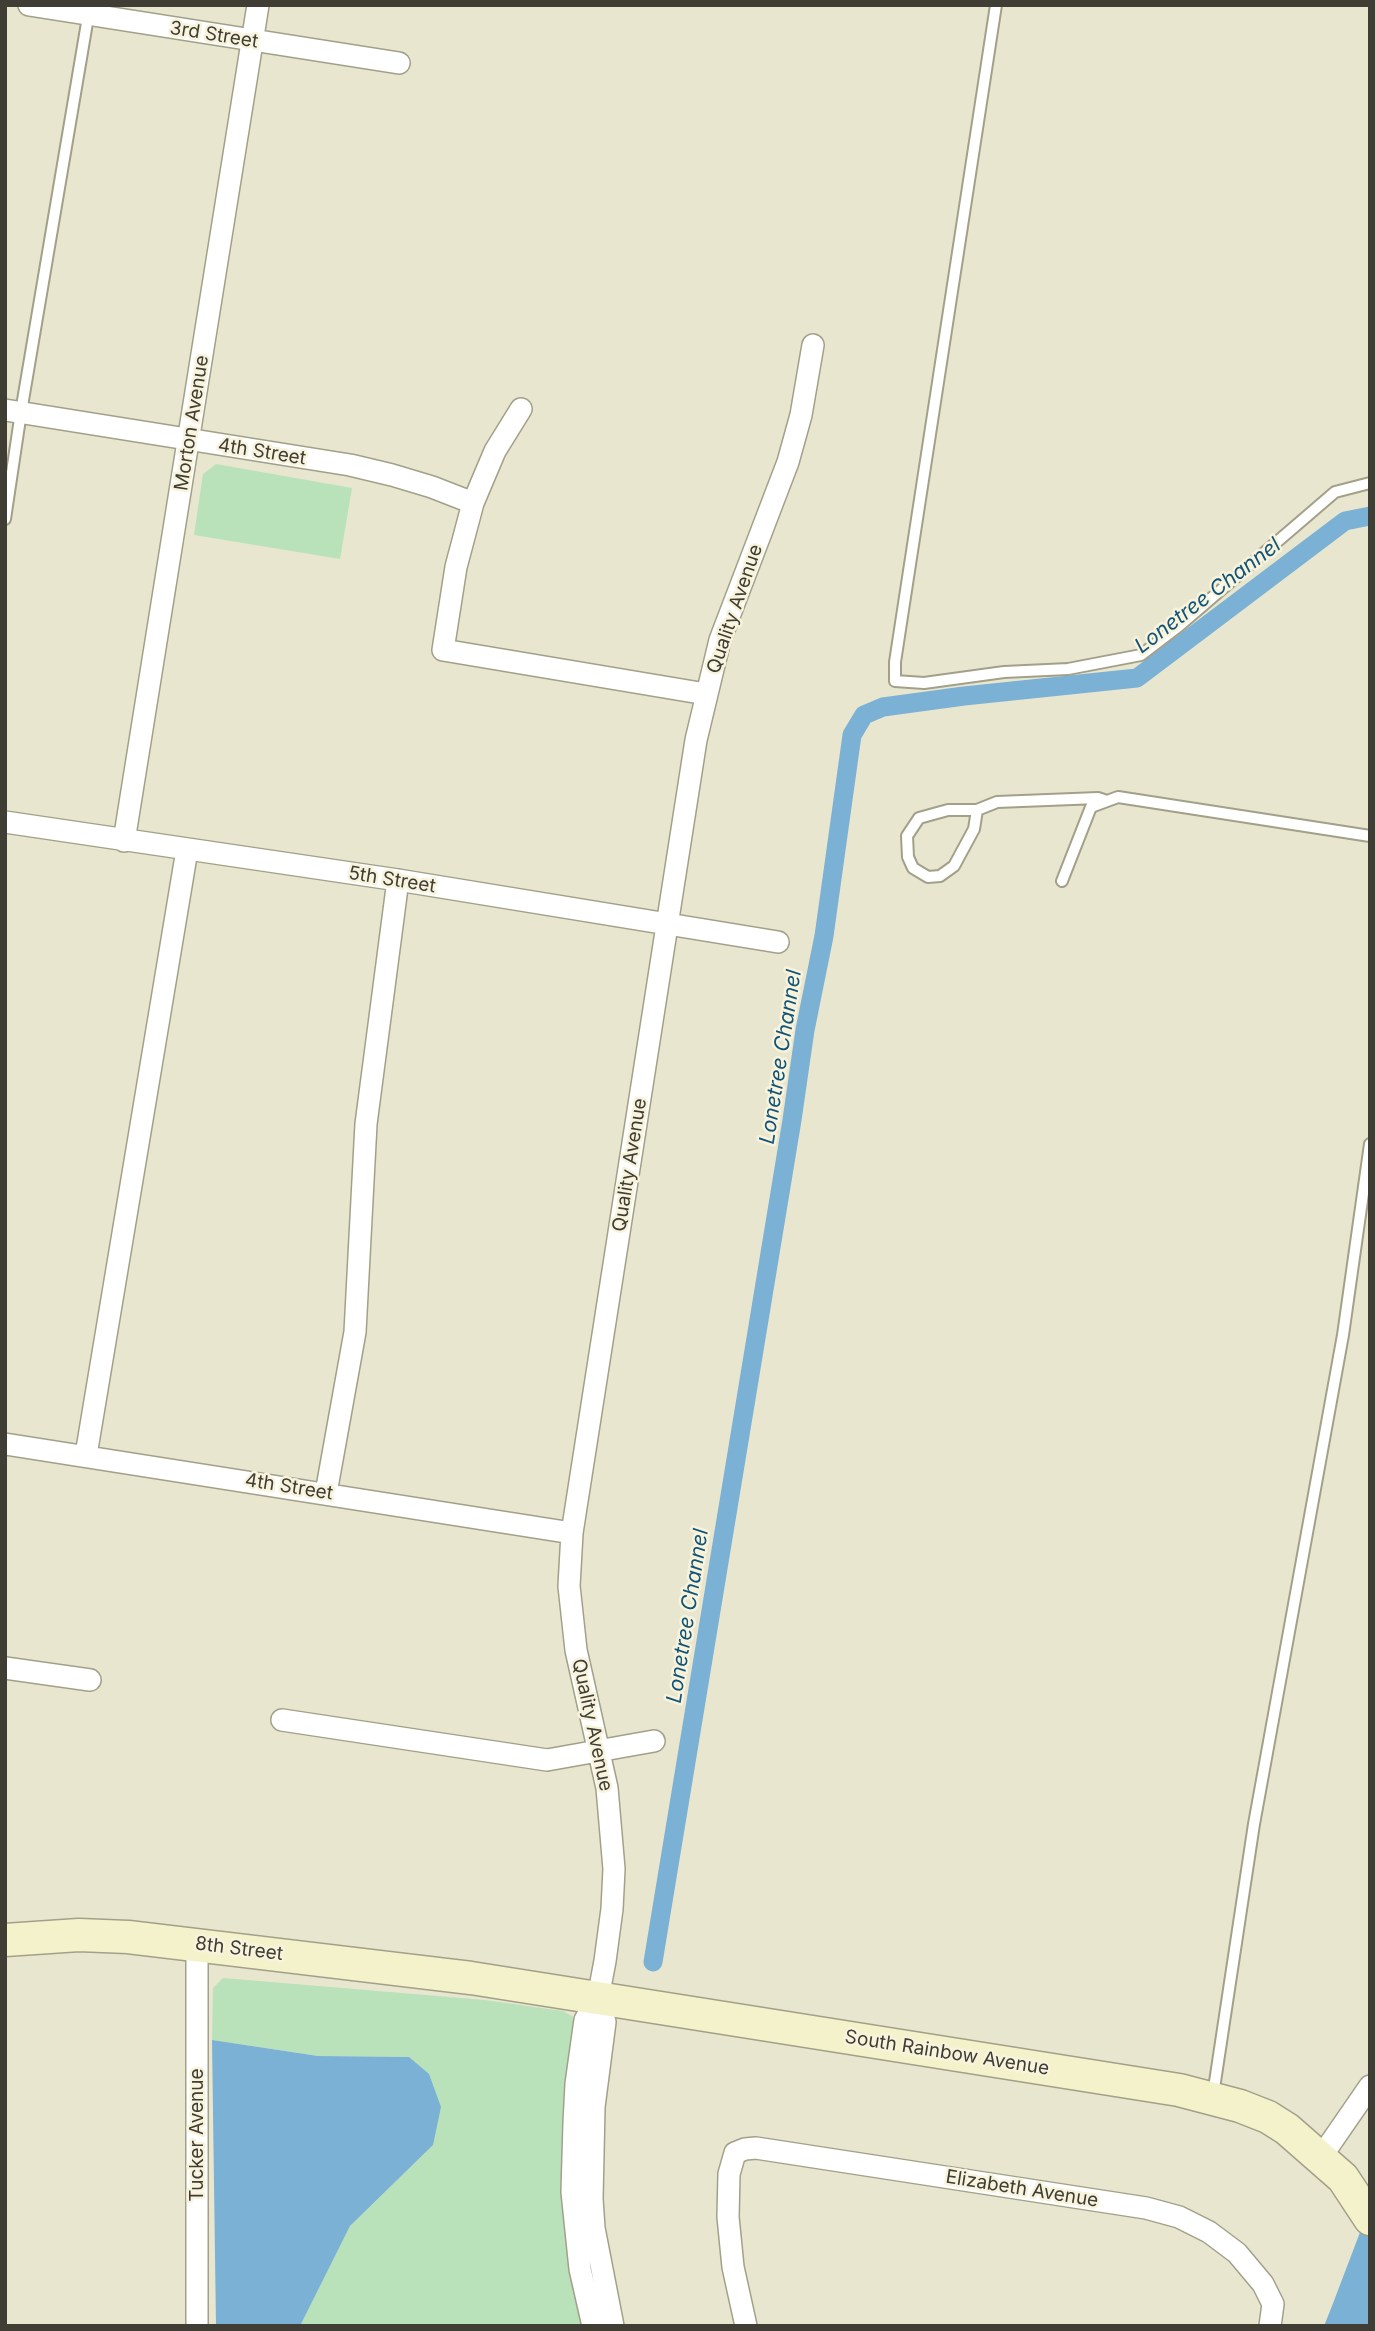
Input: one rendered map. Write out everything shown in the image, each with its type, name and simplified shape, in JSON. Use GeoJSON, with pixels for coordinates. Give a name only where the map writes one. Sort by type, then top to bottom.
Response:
{"type":"FeatureCollection","features":[{"type":"Feature","properties":{"kind":"street","name":"3rd Street"},"geometry":{"type":"LineString","coordinates":[[29,5],[89,10],[252,41],[399,63]]}},
{"type":"Feature","properties":{"kind":"street","name":"Morton Avenue"},"geometry":{"type":"LineString","coordinates":[[124,841],[258,5]]}},
{"type":"Feature","properties":{"kind":"street","name":"Quality Avenue"},"geometry":{"type":"LineString","coordinates":[[593,2326],[580,2269],[572,2192],[572,2161],[576,2084],[585,2020],[598,1998],[612,1909],[614,1869],[607,1788],[576,1650],[569,1586],[572,1533],[696,740],[720,640],[788,462],[801,415],[813,345]]}},
{"type":"Feature","properties":{"kind":"street"},"geometry":{"type":"LineString","coordinates":[[521,408],[495,451],[473,503],[456,567],[443,650],[706,694]]}},
{"type":"Feature","properties":{"kind":"street","name":"4th Street"},"geometry":{"type":"LineString","coordinates":[[13,411],[350,466],[393,475],[473,503]]}},
{"type":"Feature","properties":{"kind":"street","name":"5th Street"},"geometry":{"type":"LineString","coordinates":[[5,821],[124,841],[398,880],[778,942]]}},
{"type":"Feature","properties":{"kind":"street"},"geometry":{"type":"LineString","coordinates":[[86,1455],[187,850]]}},
{"type":"Feature","properties":{"kind":"street"},"geometry":{"type":"LineString","coordinates":[[326,1493],[355,1332],[366,1124],[398,880]]}},
{"type":"Feature","properties":{"kind":"street","name":"4th Street"},"geometry":{"type":"LineString","coordinates":[[5,1444],[572,1533]]}},
{"type":"Feature","properties":{"kind":"street"},"geometry":{"type":"LineString","coordinates":[[5,1668],[90,1680]]}},
{"type":"Feature","properties":{"kind":"street"},"geometry":{"type":"LineString","coordinates":[[282,1720],[547,1760],[654,1741]]}},
{"type":"Feature","properties":{"kind":"street","name":"8th Street"},"geometry":{"type":"LineString","coordinates":[[5,1940],[79,1935],[197,1944],[471,1978]]}},
{"type":"Feature","properties":{"kind":"street","name":"Tucker Avenue"},"geometry":{"type":"LineString","coordinates":[[197,1944],[197,2326]]}},
{"type":"Feature","properties":{"kind":"street","name":"South Rainbow Avenue"},"geometry":{"type":"LineString","coordinates":[[471,1978],[1009,2062],[1212,2098],[1268,2117],[1321,2157]]}},
{"type":"Feature","properties":{"kind":"street","name":"Quality Avenue"},"geometry":{"type":"LineString","coordinates":[[598,1998],[605,2022],[594,2107],[592,2199],[594,2228],[613,2326]]}},
{"type":"Feature","properties":{"kind":"street"},"geometry":{"type":"LineString","coordinates":[[1366,2211],[1343,2178],[1321,2157],[1370,2086]]}},
{"type":"Feature","properties":{"kind":"street","name":"Elizabeth Avenue"},"geometry":{"type":"LineString","coordinates":[[746,2326],[733,2267],[728,2217],[729,2174],[735,2153],[756,2148],[1146,2208],[1180,2217],[1209,2232],[1237,2253],[1263,2284],[1273,2304],[1270,2326]]}},
{"type":"Feature","properties":{"kind":"lane"},"geometry":{"type":"LineString","coordinates":[[996,5],[895,662],[895,681],[924,683],[1004,672],[1068,669],[1141,655],[1179,626],[1335,492],[1370,483]]}},
{"type":"Feature","properties":{"kind":"lane"},"geometry":{"type":"LineString","coordinates":[[5,519],[13,411],[89,10]]}},
{"type":"Feature","properties":{"kind":"lane"},"geometry":{"type":"LineString","coordinates":[[1062,881],[1091,807],[1118,797],[1370,836]]}},
{"type":"Feature","properties":{"kind":"lane"},"geometry":{"type":"LineString","coordinates":[[977,810],[974,829],[954,866],[940,876],[928,877],[913,868],[908,857],[907,836],[919,818],[948,810],[977,810],[997,802],[1086,798],[1107,801]]}},
{"type":"Feature","properties":{"kind":"lane"},"geometry":{"type":"LineString","coordinates":[[1212,2098],[1254,1824],[1343,1335],[1367,1185],[1370,1144]]}},
{"type":"Feature","properties":{"kind":"green space"},"geometry":{"type":"Polygon","coordinates":[[[216,464],[352,488],[340,559],[194,535],[203,474],[216,464]]]}},
{"type":"Feature","properties":{"kind":"green space"},"geometry":{"type":"Polygon","coordinates":[[[223,1978],[485,2000],[563,2011],[572,2016],[576,2028],[566,2091],[562,2163],[564,2204],[585,2326],[300,2326],[350,2226],[433,2145],[409,2057],[318,2056],[212,2040],[213,1988],[223,1978]]]}},
{"type":"Feature","properties":{"kind":"water"},"geometry":{"type":"Polygon","coordinates":[[[212,2040],[318,2056],[409,2057],[429,2074],[441,2107],[433,2145],[350,2226],[300,2326],[216,2326],[212,2040]]]}},
{"type":"Feature","properties":{"kind":"water"},"geometry":{"type":"Polygon","coordinates":[[[1370,2206],[1370,2326],[1324,2326],[1332,2306],[1370,2206]]]}},
{"type":"Feature","properties":{"kind":"waterway","name":"Lonetree Channel"},"geometry":{"type":"LineString","coordinates":[[653,1962],[805,1030],[824,936],[852,735],[864,715],[883,707],[1137,678],[1345,521],[1370,516]]}}]}
